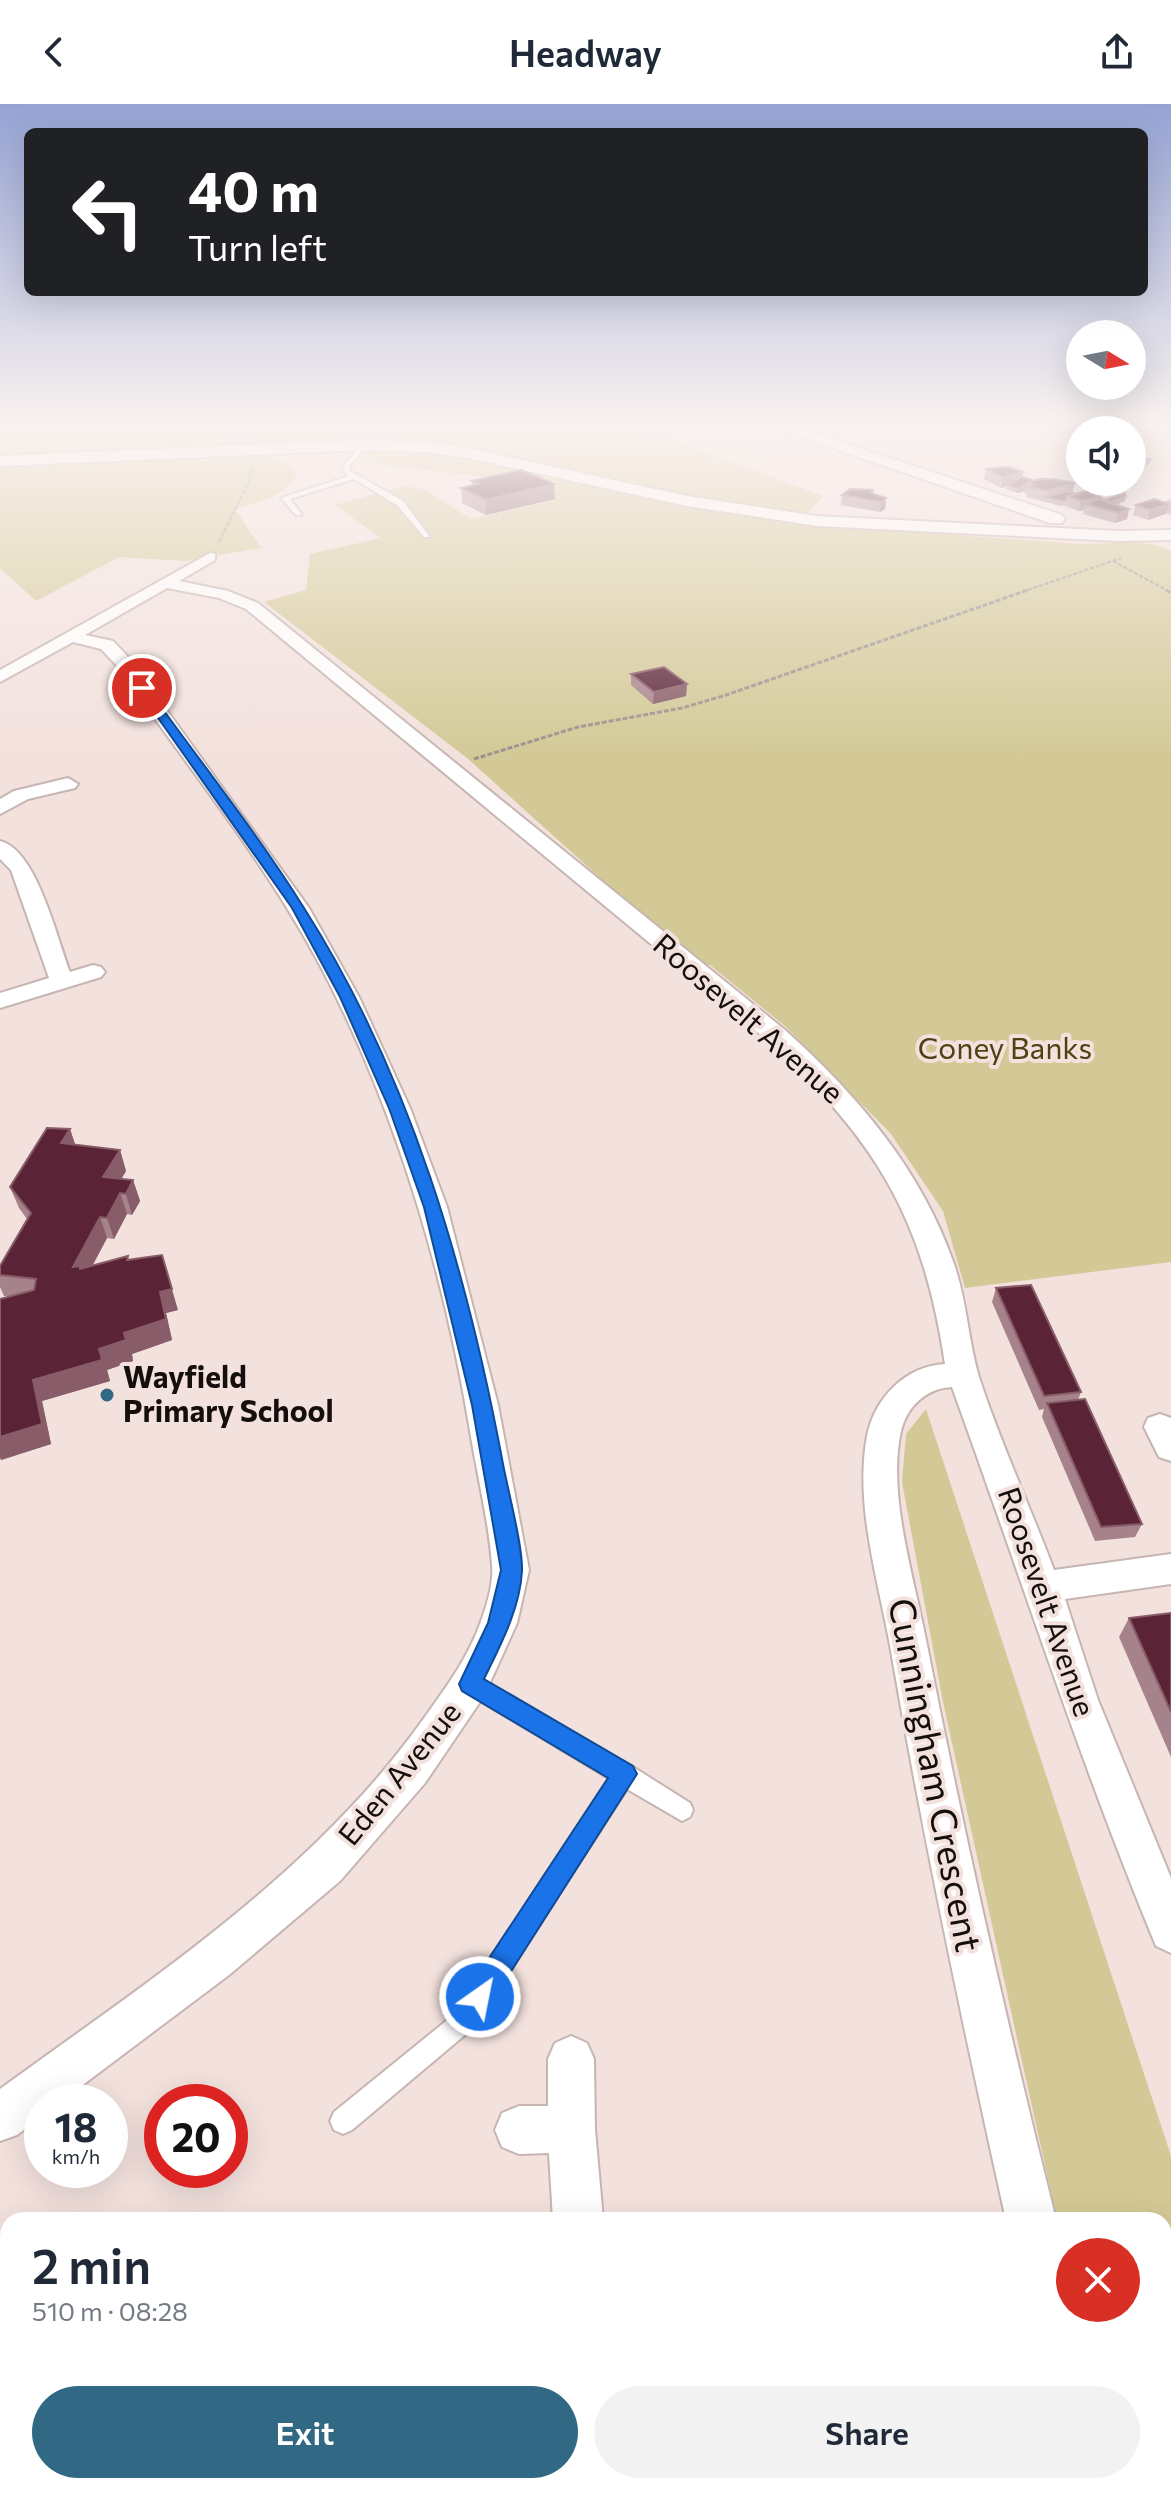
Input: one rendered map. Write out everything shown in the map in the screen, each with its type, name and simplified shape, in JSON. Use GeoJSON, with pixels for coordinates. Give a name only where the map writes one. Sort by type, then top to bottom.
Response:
{"type":"FeatureCollection","features":[{"type":"Feature","properties":{"kind":"street"},"geometry":{"type":"LineString","coordinates":[[1127,535],[1169,537]]}},
{"type":"Feature","properties":{"kind":"street"},"geometry":{"type":"LineString","coordinates":[[0,677],[210,557]]}},
{"type":"Feature","properties":{"kind":"street","name":"Roosevelt Avenue"},"geometry":{"type":"LineString","coordinates":[[165,583],[218,593],[251,605],[776,1035],[820,1075],[860,1119],[894,1168],[939,1263],[952,1309],[963,1375],[1043,1587],[1079,1700],[1171,1931]]}},
{"type":"Feature","properties":{"kind":"street","name":"Eden Avenue"},"geometry":{"type":"LineString","coordinates":[[0,2118],[214,1960],[325,1866],[411,1770],[471,1684],[499,1623],[511,1570],[482,1405],[433,1207],[397,1108],[347,997],[298,908],[124,663],[107,645],[72,637]]}},
{"type":"Feature","properties":{"kind":"street"},"geometry":{"type":"LineString","coordinates":[[11,654],[33,659]]}},
{"type":"Feature","properties":{"kind":"street"},"geometry":{"type":"LineString","coordinates":[[0,808],[21,795],[68,784]]}},
{"type":"Feature","properties":{"kind":"street"},"geometry":{"type":"LineString","coordinates":[[0,847],[21,868],[61,980]]}},
{"type":"Feature","properties":{"kind":"street"},"geometry":{"type":"LineString","coordinates":[[0,1001],[93,972]]}},
{"type":"Feature","properties":{"kind":"street","name":"Cunningham Crescent"},"geometry":{"type":"LineString","coordinates":[[963,1375],[928,1378],[895,1403],[884,1432],[880,1458],[889,1535],[930,1763],[983,2019],[1029,2212]]}},
{"type":"Feature","properties":{"kind":"street"},"geometry":{"type":"LineString","coordinates":[[1043,1587],[1171,1569]]}},
{"type":"Feature","properties":{"kind":"street"},"geometry":{"type":"LineString","coordinates":[[571,2059],[571,2129],[577,2212]]}},
{"type":"Feature","properties":{"kind":"street"},"geometry":{"type":"LineString","coordinates":[[519,2130],[571,2129]]}},
{"type":"Feature","properties":{"kind":"lane"},"geometry":{"type":"LineString","coordinates":[[471,1684],[682,1810]]}},
{"type":"Feature","properties":{"kind":"lane"},"geometry":{"type":"LineString","coordinates":[[343,2121],[464,2021],[625,1774]]}},
{"type":"Feature","properties":{"kind":"path"},"geometry":{"type":"LineString","coordinates":[[210,557],[221,535]]}},
{"type":"Feature","properties":{"kind":"path"},"geometry":{"type":"LineString","coordinates":[[446,767],[578,727],[682,708],[726,695],[1127,556]]}},
{"type":"Feature","properties":{"kind":"path"},"geometry":{"type":"LineString","coordinates":[[1113,561],[1171,593]]}},
{"type":"Feature","properties":{"kind":"green space"},"geometry":{"type":"Polygon","coordinates":[[[0,535],[253,535],[261,548],[186,561],[119,557],[36,601],[0,568],[0,535]]]}},
{"type":"Feature","properties":{"kind":"green space","name":"Coney Banks"},"geometry":{"type":"Polygon","coordinates":[[[377,535],[963,535],[1083,544],[1136,542],[1171,551],[1171,1262],[965,1288],[943,1211],[891,1134],[785,1026],[710,965],[696,964],[467,758],[264,602],[306,590],[310,554],[381,538],[377,535]]]}},
{"type":"Feature","properties":{"kind":"green space"},"geometry":{"type":"Polygon","coordinates":[[[926,1409],[1171,2156],[1171,2212],[1055,2212],[943,1702],[902,1482],[906,1434],[926,1409]]]}},
{"type":"Feature","properties":{"kind":"building"},"geometry":{"type":"Polygon","coordinates":[[[664,667],[687,684],[654,692],[631,674],[664,667]]]}},
{"type":"Feature","properties":{"kind":"building"},"geometry":{"type":"Polygon","coordinates":[[[47,1128],[70,1129],[61,1143],[120,1150],[103,1177],[133,1180],[126,1194],[120,1193],[107,1218],[100,1217],[73,1267],[80,1266],[80,1269],[128,1256],[127,1260],[162,1255],[172,1289],[160,1292],[166,1319],[124,1333],[126,1340],[99,1349],[102,1360],[33,1380],[42,1424],[0,1437],[0,1299],[34,1290],[36,1279],[0,1275],[0,1266],[31,1213],[10,1187],[47,1128]]]}},
{"type":"Feature","properties":{"kind":"building"},"geometry":{"type":"Polygon","coordinates":[[[1031,1285],[1081,1392],[1044,1396],[996,1288],[1031,1285]]]}},
{"type":"Feature","properties":{"kind":"building"},"geometry":{"type":"Polygon","coordinates":[[[1085,1399],[1142,1524],[1101,1527],[1047,1403],[1085,1399]]]}},
{"type":"Feature","properties":{"kind":"building"},"geometry":{"type":"Polygon","coordinates":[[[1171,1613],[1171,1712],[1129,1618],[1171,1613]]]}},
{"type":"Feature","properties":{"kind":"place","name":"Wayfield Primary School"},"geometry":{"type":"Point","coordinates":[107,1395]}},
{"type":"Feature","properties":{"kind":"route"},"geometry":{"type":"LineString","coordinates":[[142,688],[298,908],[347,997],[397,1108],[433,1207],[482,1405],[511,1570],[499,1623],[471,1684],[625,1774],[480,1997]]}}]}
